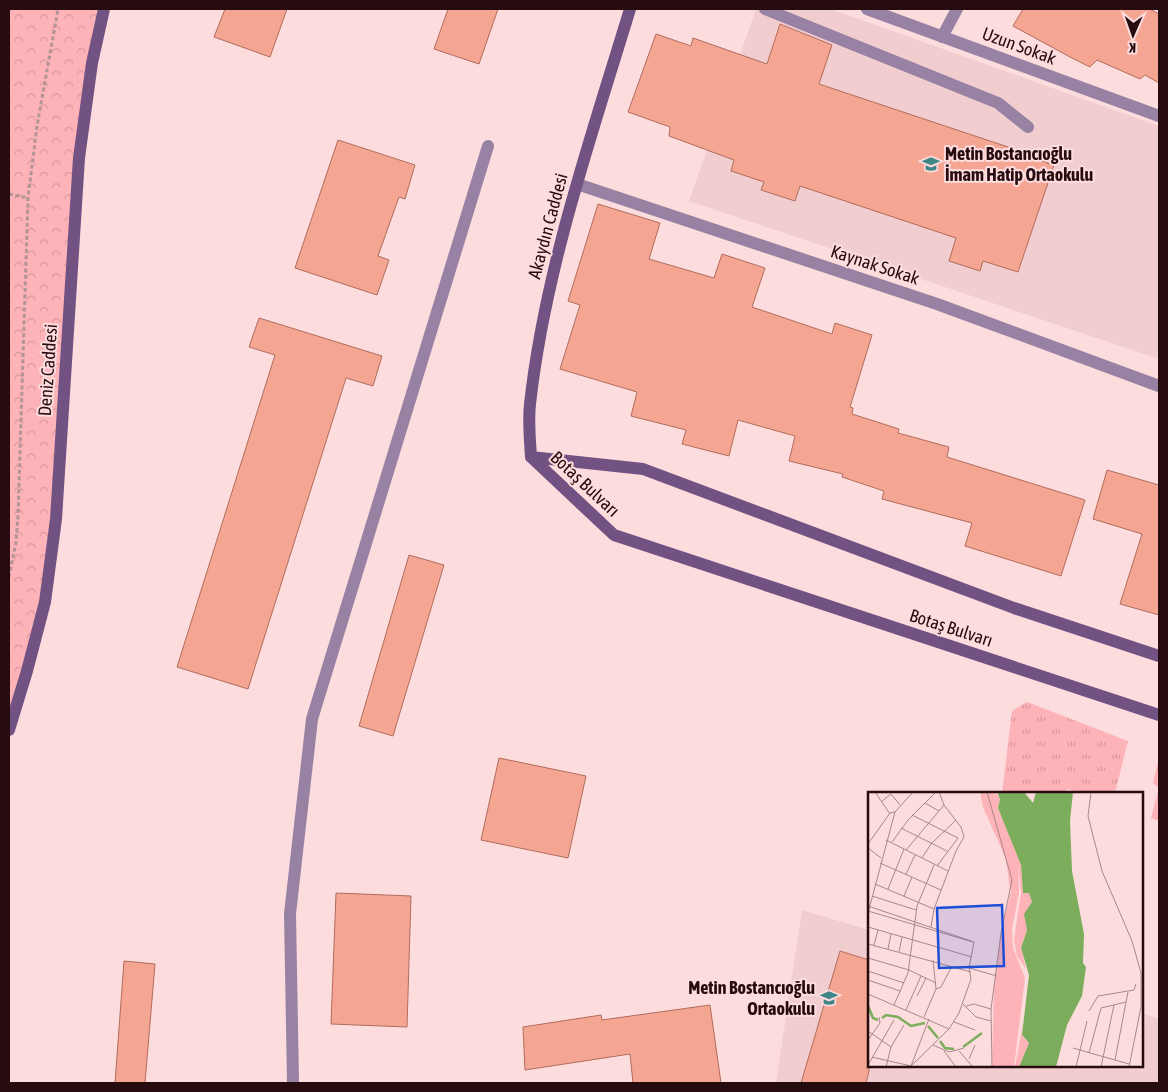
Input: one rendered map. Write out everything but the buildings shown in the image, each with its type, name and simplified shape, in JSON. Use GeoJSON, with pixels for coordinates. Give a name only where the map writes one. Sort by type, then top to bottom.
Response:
{"type":"FeatureCollection","features":[{"type":"Feature","properties":{"kind":"street","name":"Deniz Caddesi"},"geometry":{"type":"LineString","coordinates":[[9,730],[45,602],[56,519],[79,158],[92,63],[104,9]]}},
{"type":"Feature","properties":{"kind":"street","name":"Akaydın Caddesi"},"geometry":{"type":"LineString","coordinates":[[531,457],[530,406],[544,312],[577,184],[630,9]]}},
{"type":"Feature","properties":{"kind":"street"},"geometry":{"type":"LineString","coordinates":[[765,9],[998,104],[1028,127]]}},
{"type":"Feature","properties":{"kind":"street","name":"Uzun Sokak"},"geometry":{"type":"LineString","coordinates":[[867,9],[1159,116]]}},
{"type":"Feature","properties":{"kind":"street"},"geometry":{"type":"LineString","coordinates":[[942,37],[957,9]]}},
{"type":"Feature","properties":{"kind":"street"},"geometry":{"type":"LineString","coordinates":[[293,1083],[290,914],[312,719],[488,146]]}},
{"type":"Feature","properties":{"kind":"street","name":"Kaynak Sokak"},"geometry":{"type":"LineString","coordinates":[[577,184],[937,304],[1159,386]]}},
{"type":"Feature","properties":{"kind":"street","name":"Botaş Bulvarı"},"geometry":{"type":"LineString","coordinates":[[531,457],[643,469],[1014,608],[1159,656]]}},
{"type":"Feature","properties":{"kind":"street","name":"Botaş Bulvarı"},"geometry":{"type":"LineString","coordinates":[[531,457],[614,535],[1159,714]]}},
{"type":"Feature","properties":{"kind":"path"},"geometry":{"type":"LineString","coordinates":[[9,577],[16,542],[18,516],[28,198],[37,126],[58,9]]}},
{"type":"Feature","properties":{"kind":"path"},"geometry":{"type":"LineString","coordinates":[[9,194],[28,198]]}},
{"type":"Feature","properties":{"kind":"shaded area","name":"Metin Bostancıoğlu İmam Hatip Ortaokulu"},"geometry":{"type":"Polygon","coordinates":[[[756,9],[831,9],[1159,126],[1159,359],[689,201],[756,9]]]}},
{"type":"Feature","properties":{"kind":"shaded area","name":"Metin Bostancıoğlu Ortaokulu"},"geometry":{"type":"Polygon","coordinates":[[[802,910],[868,930],[868,1067],[1143,1067],[1143,1013],[1159,1019],[1159,1083],[776,1083],[802,910]]]}},
{"type":"Feature","properties":{"kind":"green space"},"geometry":{"type":"Polygon","coordinates":[[[9,9],[104,9],[92,63],[45,602],[9,730],[9,9]]]}},
{"type":"Feature","properties":{"kind":"green space"},"geometry":{"type":"Polygon","coordinates":[[[1027,702],[1128,741],[1115,792],[1078,792],[1067,789],[1066,792],[1002,792],[1012,711],[1027,702]]]}},
{"type":"Feature","properties":{"kind":"green space"},"geometry":{"type":"Polygon","coordinates":[[[1159,757],[1159,788],[1153,783],[1159,757]]]}},
{"type":"Feature","properties":{"kind":"green space"},"geometry":{"type":"Polygon","coordinates":[[[1159,788],[1159,821],[1151,818],[1159,788]]]}},
{"type":"Feature","properties":{"kind":"place","name":"Metin Bostancıoğlu İmam Hatip Ortaokulu"},"geometry":{"type":"Point","coordinates":[931,164]}},
{"type":"Feature","properties":{"kind":"place","name":"Metin Bostancıoğlu Ortaokulu"},"geometry":{"type":"Point","coordinates":[829,998]}}]}
